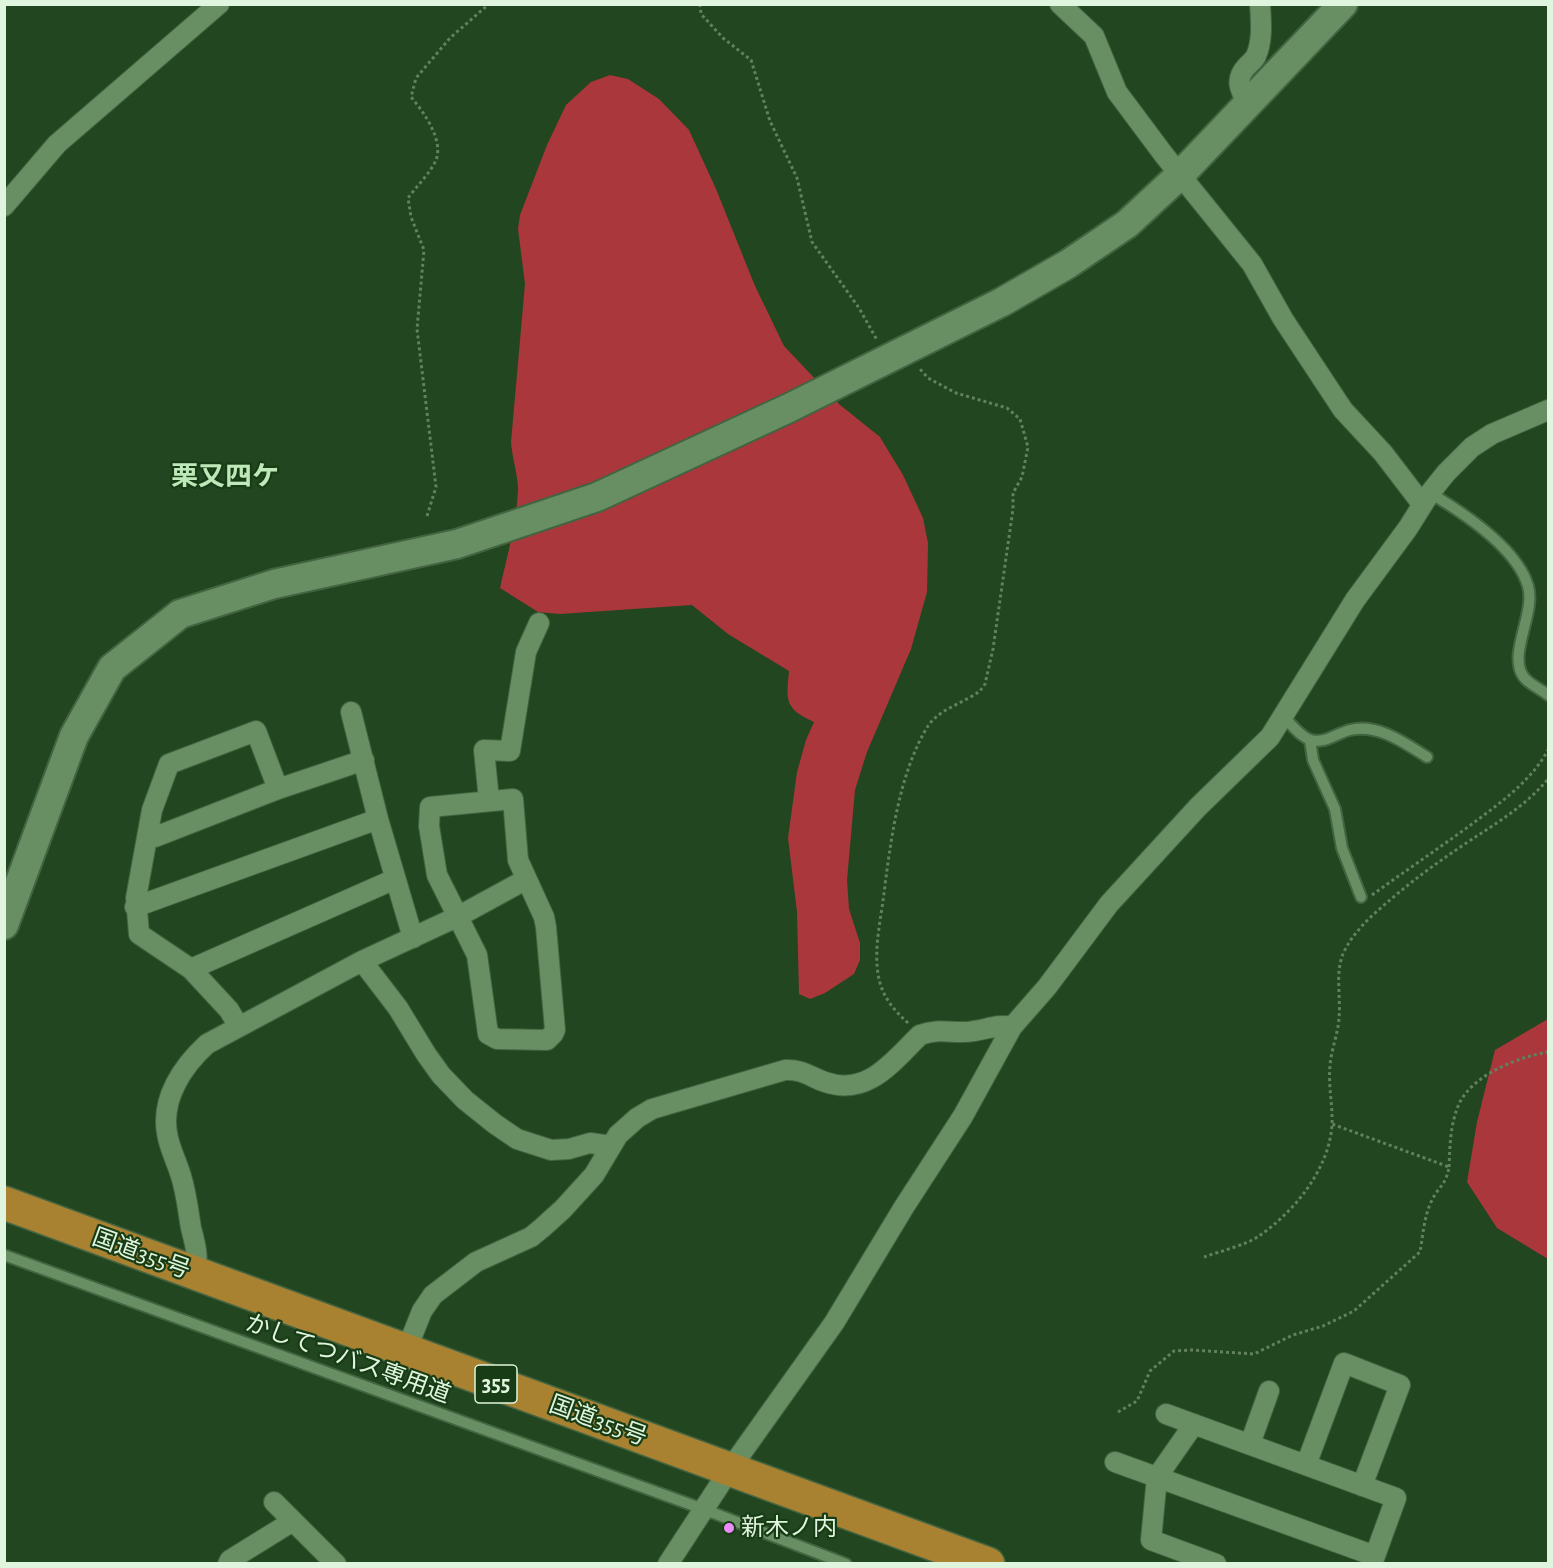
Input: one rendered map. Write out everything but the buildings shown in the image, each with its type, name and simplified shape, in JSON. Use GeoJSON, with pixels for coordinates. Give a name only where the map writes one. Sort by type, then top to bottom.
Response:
{"type":"FeatureCollection","features":[{"type":"Feature","properties":{"kind":"highway","name":"国道355号"},"geometry":{"type":"LineString","coordinates":[[4,1203],[988,1563]]}},
{"type":"Feature","properties":{"kind":"street"},"geometry":{"type":"LineString","coordinates":[[4,206],[57,144],[219,4]]}},
{"type":"Feature","properties":{"kind":"street"},"geometry":{"type":"LineString","coordinates":[[1060,4],[1094,36],[1117,92],[1252,264],[1283,319],[1343,411],[1426,499]]}},
{"type":"Feature","properties":{"kind":"street"},"geometry":{"type":"LineString","coordinates":[[1248,104],[1239,90],[1238,82],[1243,70],[1256,58],[1261,38],[1260,4]]}},
{"type":"Feature","properties":{"kind":"street"},"geometry":{"type":"LineString","coordinates":[[4,925],[75,736],[112,668],[180,614],[274,584],[457,544],[597,497],[789,408],[1002,302],[1068,264],[1128,224],[1181,174],[1343,4]]}},
{"type":"Feature","properties":{"kind":"street"},"geometry":{"type":"LineString","coordinates":[[668,1563],[730,1469],[834,1323],[904,1207],[963,1116],[1012,1027],[1047,987],[1109,904],[1198,807],[1270,737],[1354,600],[1446,473],[1472,447],[1492,434],[1548,410]]}},
{"type":"Feature","properties":{"kind":"street"},"geometry":{"type":"LineString","coordinates":[[489,800],[484,750],[510,751],[526,652],[539,623]]}},
{"type":"Feature","properties":{"kind":"street"},"geometry":{"type":"LineString","coordinates":[[351,712],[378,819],[412,938]]}},
{"type":"Feature","properties":{"kind":"street"},"geometry":{"type":"LineString","coordinates":[[239,1027],[229,1010],[191,969],[139,934],[135,907],[152,810],[169,764],[256,731],[278,789]]}},
{"type":"Feature","properties":{"kind":"street"},"geometry":{"type":"LineString","coordinates":[[148,837],[155,837],[278,789],[364,760]]}},
{"type":"Feature","properties":{"kind":"street"},"geometry":{"type":"LineString","coordinates":[[513,799],[516,847],[525,880],[544,917],[546,927],[555,1030],[547,1040],[497,1040],[488,1034],[477,955],[437,875],[429,826],[430,807],[513,799]]}},
{"type":"Feature","properties":{"kind":"street"},"geometry":{"type":"LineString","coordinates":[[135,907],[378,819]]}},
{"type":"Feature","properties":{"kind":"street"},"geometry":{"type":"LineString","coordinates":[[191,969],[395,879]]}},
{"type":"Feature","properties":{"kind":"street"},"geometry":{"type":"LineString","coordinates":[[195,1273],[198,1257],[181,1174],[167,1135],[165,1114],[170,1096],[184,1070],[197,1053],[207,1044],[362,961],[459,916],[525,880]]}},
{"type":"Feature","properties":{"kind":"street"},"geometry":{"type":"LineString","coordinates":[[362,961],[398,1008],[441,1075],[465,1100],[495,1124],[517,1139],[551,1149],[568,1149],[590,1143],[611,1146]]}},
{"type":"Feature","properties":{"kind":"street"},"geometry":{"type":"LineString","coordinates":[[406,1351],[422,1311],[434,1295],[476,1262],[531,1237],[542,1228],[594,1175],[611,1146],[627,1126],[652,1109],[785,1070],[806,1072],[818,1079],[837,1085],[856,1085],[869,1082],[920,1035],[937,1030],[972,1032],[991,1026],[1012,1027]]}},
{"type":"Feature","properties":{"kind":"street"},"geometry":{"type":"LineString","coordinates":[[1306,1465],[1344,1363],[1400,1385],[1362,1486]]}},
{"type":"Feature","properties":{"kind":"street"},"geometry":{"type":"LineString","coordinates":[[1250,1444],[1269,1391]]}},
{"type":"Feature","properties":{"kind":"street"},"geometry":{"type":"LineString","coordinates":[[1115,1462],[1373,1560],[1396,1498],[1166,1414]]}},
{"type":"Feature","properties":{"kind":"street"},"geometry":{"type":"LineString","coordinates":[[1194,1424],[1157,1478],[1151,1540],[1216,1563]]}},
{"type":"Feature","properties":{"kind":"street"},"geometry":{"type":"LineString","coordinates":[[274,1502],[336,1563]]}},
{"type":"Feature","properties":{"kind":"street"},"geometry":{"type":"LineString","coordinates":[[228,1563],[293,1521]]}},
{"type":"Feature","properties":{"kind":"lane"},"geometry":{"type":"LineString","coordinates":[[1426,499],[1458,509],[1502,545],[1522,574],[1528,584],[1529,607],[1519,664],[1526,679],[1548,695]]}},
{"type":"Feature","properties":{"kind":"lane"},"geometry":{"type":"LineString","coordinates":[[1283,717],[1296,727],[1304,738],[1310,740],[1324,741],[1351,730],[1366,729],[1394,737],[1427,757]]}},
{"type":"Feature","properties":{"kind":"lane"},"geometry":{"type":"LineString","coordinates":[[1310,740],[1313,760],[1335,809],[1342,848],[1361,897]]}},
{"type":"Feature","properties":{"kind":"lane","name":"かしてつバス専用道"},"geometry":{"type":"LineString","coordinates":[[4,1255],[704,1509],[846,1563]]}},
{"type":"Feature","properties":{"kind":"path"},"geometry":{"type":"LineString","coordinates":[[427,516],[436,487],[417,329],[424,250],[411,218],[408,198],[437,159],[435,137],[427,117],[411,97],[416,78],[450,38],[489,4]]}},
{"type":"Feature","properties":{"kind":"path"},"geometry":{"type":"LineString","coordinates":[[700,4],[701,14],[723,38],[751,60],[770,121],[797,177],[812,242],[859,308],[888,359],[919,367],[928,378],[956,393],[1007,408],[1020,419],[1028,447],[1022,477],[1013,493],[1013,509],[993,650],[985,684],[981,691],[937,716],[929,726],[908,771],[890,847],[878,935],[877,967],[880,984],[891,1006],[920,1035]]}},
{"type":"Feature","properties":{"kind":"path"},"geometry":{"type":"LineString","coordinates":[[1361,897],[1364,900],[1494,807],[1529,777],[1541,764],[1548,750]]}},
{"type":"Feature","properties":{"kind":"path"},"geometry":{"type":"LineString","coordinates":[[1204,1257],[1258,1237],[1292,1208],[1327,1155],[1332,1124],[1330,1064],[1339,1023],[1340,966],[1346,948],[1371,916],[1416,877],[1510,816],[1548,779]]}},
{"type":"Feature","properties":{"kind":"path"},"geometry":{"type":"LineString","coordinates":[[1118,1412],[1137,1401],[1150,1371],[1174,1351],[1254,1354],[1293,1335],[1323,1326],[1354,1311],[1420,1252],[1425,1219],[1432,1200],[1447,1180],[1450,1138],[1460,1101],[1471,1088],[1493,1071],[1514,1060],[1548,1052]]}},
{"type":"Feature","properties":{"kind":"path"},"geometry":{"type":"LineString","coordinates":[[1332,1124],[1449,1167]]}},
{"type":"Feature","properties":{"kind":"shaded area"},"geometry":{"type":"Polygon","coordinates":[[[610,75],[628,79],[659,99],[689,130],[716,189],[755,286],[784,346],[839,404],[880,437],[903,475],[923,518],[928,543],[927,592],[911,649],[867,752],[855,790],[847,880],[849,909],[860,943],[860,960],[854,974],[825,993],[810,999],[799,994],[797,912],[788,838],[797,772],[814,722],[797,713],[789,703],[789,671],[728,634],[692,605],[560,614],[538,612],[500,588],[514,527],[518,489],[511,442],[525,284],[518,229],[520,215],[547,145],[566,105],[591,82],[610,75]]]}},
{"type":"Feature","properties":{"kind":"shaded area"},"geometry":{"type":"Polygon","coordinates":[[[1548,1019],[1548,1259],[1497,1228],[1467,1182],[1477,1122],[1495,1050],[1548,1019]]]}},
{"type":"Feature","properties":{"kind":"place","name":"新木ノ内"},"geometry":{"type":"Point","coordinates":[729,1528]}},
{"type":"Feature","properties":{"kind":"district","name":"栗又四ケ"},"geometry":{"type":"Point","coordinates":[225,477]}}]}
